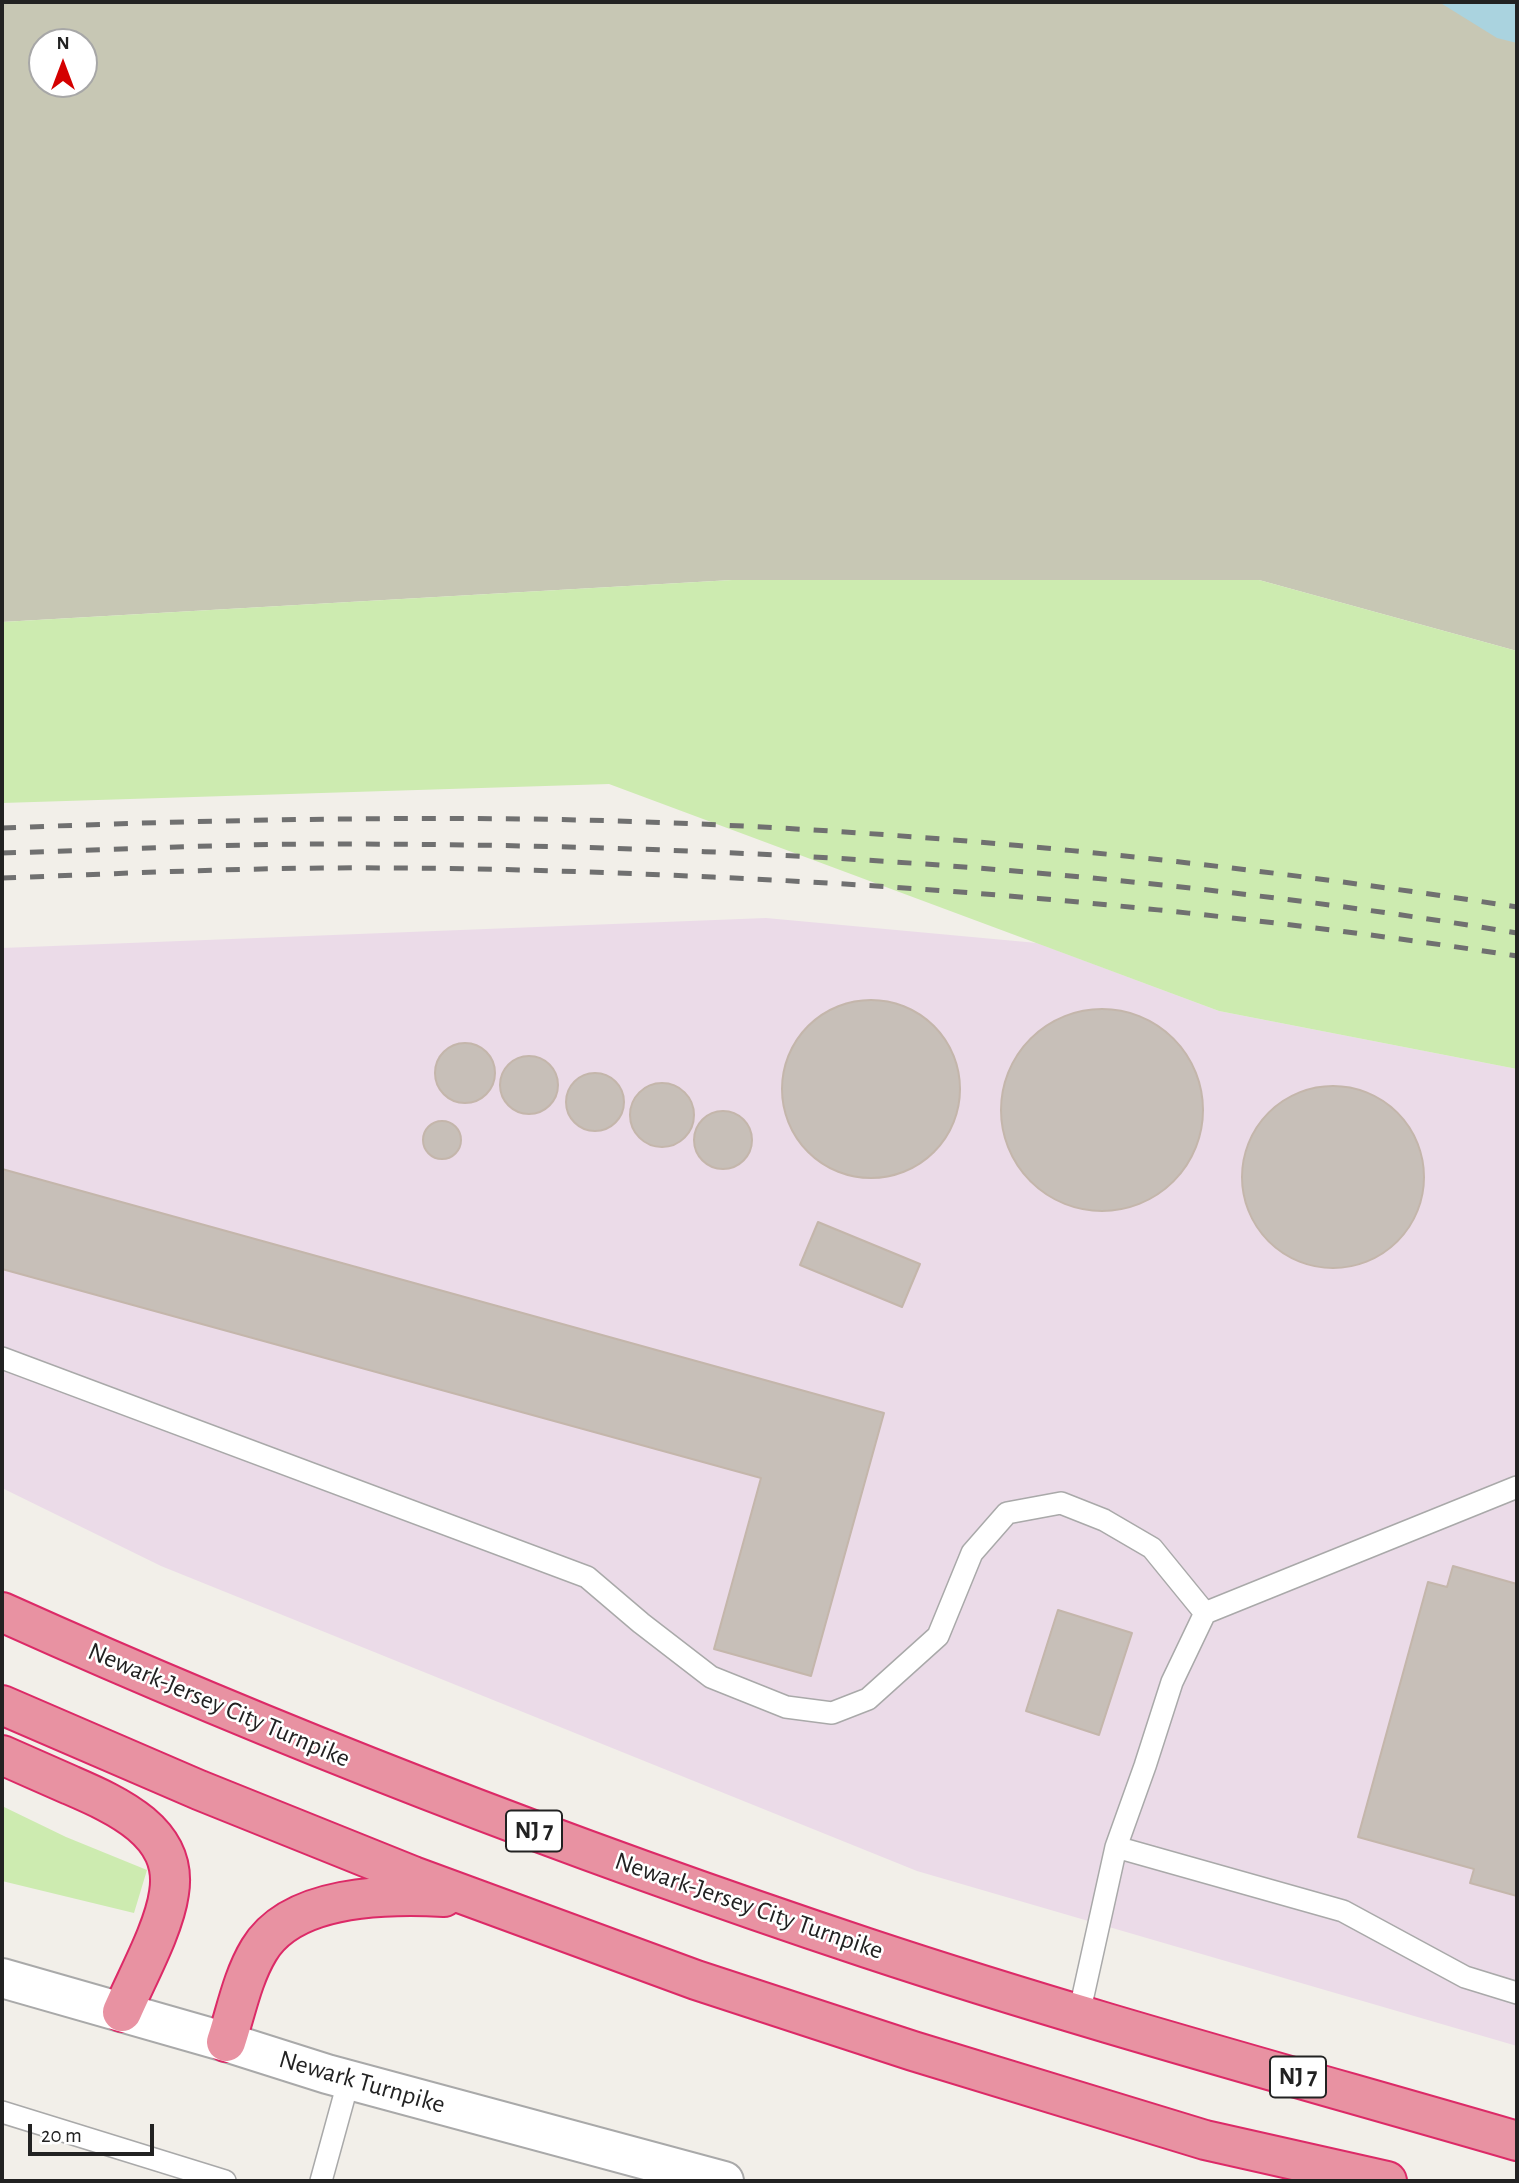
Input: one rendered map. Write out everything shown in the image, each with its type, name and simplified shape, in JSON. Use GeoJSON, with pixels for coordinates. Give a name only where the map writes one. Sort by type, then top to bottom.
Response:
{"type":"FeatureCollection","features":[{"type":"Feature","properties":{"kind":"highway","name":"Newark-Jersey City Turnpike"},"geometry":{"type":"LineString","coordinates":[[2,1612],[366,1767],[727,1901],[1079,2014],[1517,2141]]}},
{"type":"Feature","properties":{"kind":"highway"},"geometry":{"type":"LineString","coordinates":[[2,1705],[211,1795],[474,1899],[695,1980],[984,2074],[1205,2140],[1387,2181]]}},
{"type":"Feature","properties":{"kind":"highway"},"geometry":{"type":"LineString","coordinates":[[2,1755],[115,1806],[152,1833],[163,1849],[169,1863],[169,1895],[161,1924],[122,2012]]}},
{"type":"Feature","properties":{"kind":"highway"},"geometry":{"type":"LineString","coordinates":[[226,2042],[248,1974],[260,1947],[270,1935],[300,1915],[336,1903],[381,1897],[474,1899]]}},
{"type":"Feature","properties":{"kind":"highway"},"geometry":{"type":"LineString","coordinates":[[1205,2140],[1302,2181]]}},
{"type":"Feature","properties":{"kind":"street","name":"Newark Turnpike"},"geometry":{"type":"LineString","coordinates":[[2,1978],[349,2079],[724,2181]]}},
{"type":"Feature","properties":{"kind":"lane"},"geometry":{"type":"LineString","coordinates":[[2,1357],[587,1577],[711,1677],[786,1707],[832,1713],[868,1699],[938,1636],[972,1553],[1007,1513],[1061,1503],[1104,1520],[1152,1548],[1205,1613]]}},
{"type":"Feature","properties":{"kind":"lane"},"geometry":{"type":"LineString","coordinates":[[1079,2014],[1116,1847],[1172,1682],[1205,1613],[1517,1487]]}},
{"type":"Feature","properties":{"kind":"lane"},"geometry":{"type":"LineString","coordinates":[[1116,1847],[1343,1911],[1465,1978],[1517,1993]]}},
{"type":"Feature","properties":{"kind":"lane"},"geometry":{"type":"LineString","coordinates":[[321,2181],[349,2079]]}},
{"type":"Feature","properties":{"kind":"lane"},"geometry":{"type":"LineString","coordinates":[[2,2112],[225,2181]]}},
{"type":"Feature","properties":{"kind":"shaded area"},"geometry":{"type":"Polygon","coordinates":[[[2,2],[1517,2],[1517,651],[1259,580],[732,580],[2,622],[2,2]]]}},
{"type":"Feature","properties":{"kind":"shaded area"},"geometry":{"type":"Polygon","coordinates":[[[766,918],[1037,943],[1219,1011],[1517,1069],[1517,2046],[917,1871],[161,1566],[2,1488],[2,948],[766,918]]]}},
{"type":"Feature","properties":{"kind":"green space"},"geometry":{"type":"Polygon","coordinates":[[[732,580],[1259,580],[1517,651],[1517,1069],[1219,1011],[609,784],[2,803],[2,622],[732,580]]]}},
{"type":"Feature","properties":{"kind":"green space"},"geometry":{"type":"Polygon","coordinates":[[[2,1806],[66,1837],[147,1870],[134,1913],[2,1881],[2,1806]]]}},
{"type":"Feature","properties":{"kind":"water"},"geometry":{"type":"Polygon","coordinates":[[[1439,2],[1517,2],[1517,43],[1497,38],[1439,2]]]}},
{"type":"Feature","properties":{"kind":"building"},"geometry":{"type":"Polygon","coordinates":[[[871,1000],[888,1001],[905,1007],[934,1026],[953,1055],[959,1072],[959,1106],[953,1123],[934,1152],[905,1171],[888,1177],[871,1178],[854,1177],[837,1171],[808,1152],[789,1123],[783,1106],[782,1089],[783,1072],[789,1055],[808,1026],[837,1007],[854,1001],[871,1000]]]}},
{"type":"Feature","properties":{"kind":"building"},"geometry":{"type":"Polygon","coordinates":[[[1102,1009],[1141,1017],[1158,1026],[1173,1039],[1186,1054],[1195,1071],[1203,1110],[1195,1149],[1186,1166],[1173,1181],[1158,1194],[1141,1203],[1102,1211],[1063,1203],[1046,1194],[1031,1181],[1018,1166],[1009,1149],[1001,1110],[1009,1071],[1018,1054],[1031,1039],[1046,1026],[1063,1017],[1102,1009]]]}},
{"type":"Feature","properties":{"kind":"building"},"geometry":{"type":"Polygon","coordinates":[[[459,1043],[471,1043],[490,1056],[495,1073],[493,1085],[482,1098],[471,1103],[459,1103],[440,1090],[435,1079],[435,1067],[448,1048],[459,1043]]]}},
{"type":"Feature","properties":{"kind":"building"},"geometry":{"type":"Polygon","coordinates":[[[529,1056],[545,1061],[553,1069],[558,1085],[553,1101],[545,1109],[529,1114],[513,1109],[505,1101],[500,1085],[505,1069],[513,1061],[529,1056]]]}},
{"type":"Feature","properties":{"kind":"building"},"geometry":{"type":"Polygon","coordinates":[[[589,1073],[601,1073],[616,1081],[624,1096],[624,1108],[616,1123],[601,1131],[589,1131],[574,1123],[566,1108],[566,1096],[574,1081],[589,1073]]]}},
{"type":"Feature","properties":{"kind":"building"},"geometry":{"type":"Polygon","coordinates":[[[662,1083],[685,1092],[694,1115],[685,1138],[662,1147],[639,1138],[630,1115],[639,1092],[662,1083]]]}},
{"type":"Feature","properties":{"kind":"building"},"geometry":{"type":"Polygon","coordinates":[[[1333,1086],[1351,1087],[1368,1093],[1398,1112],[1417,1142],[1423,1159],[1423,1195],[1417,1212],[1398,1242],[1368,1261],[1351,1267],[1333,1268],[1315,1267],[1298,1261],[1268,1242],[1249,1212],[1243,1195],[1242,1177],[1243,1159],[1249,1142],[1268,1112],[1298,1093],[1315,1087],[1333,1086]]]}},
{"type":"Feature","properties":{"kind":"building"},"geometry":{"type":"Polygon","coordinates":[[[717,1111],[729,1111],[744,1119],[752,1134],[752,1146],[744,1161],[729,1169],[717,1169],[702,1161],[694,1146],[694,1134],[702,1119],[717,1111]]]}},
{"type":"Feature","properties":{"kind":"building"},"geometry":{"type":"Polygon","coordinates":[[[442,1121],[455,1127],[461,1140],[455,1153],[442,1159],[429,1153],[423,1140],[429,1127],[442,1121]]]}},
{"type":"Feature","properties":{"kind":"building"},"geometry":{"type":"Polygon","coordinates":[[[2,1169],[884,1413],[811,1676],[714,1649],[761,1478],[2,1269],[2,1169]]]}},
{"type":"Feature","properties":{"kind":"building"},"geometry":{"type":"Polygon","coordinates":[[[818,1222],[920,1264],[902,1307],[800,1265],[818,1222]]]}},
{"type":"Feature","properties":{"kind":"building"},"geometry":{"type":"Polygon","coordinates":[[[1453,1566],[1517,1584],[1517,1896],[1470,1883],[1474,1869],[1358,1837],[1428,1582],[1447,1587],[1453,1566]]]}},
{"type":"Feature","properties":{"kind":"building"},"geometry":{"type":"Polygon","coordinates":[[[1058,1610],[1132,1633],[1099,1735],[1026,1711],[1058,1610]]]}},
{"type":"Feature","properties":{"kind":"railway"},"geometry":{"type":"LineString","coordinates":[[2,828],[265,820],[463,819],[653,822],[777,828],[1024,846],[1148,859],[1272,873],[1517,907]]}},
{"type":"Feature","properties":{"kind":"railway"},"geometry":{"type":"LineString","coordinates":[[2,853],[330,844],[479,845],[777,855],[1074,876],[1370,911],[1517,933]]}},
{"type":"Feature","properties":{"kind":"railway"},"geometry":{"type":"LineString","coordinates":[[2,878],[242,869],[371,868],[566,871],[813,882],[1015,896],[1216,916],[1517,956]]}}]}
